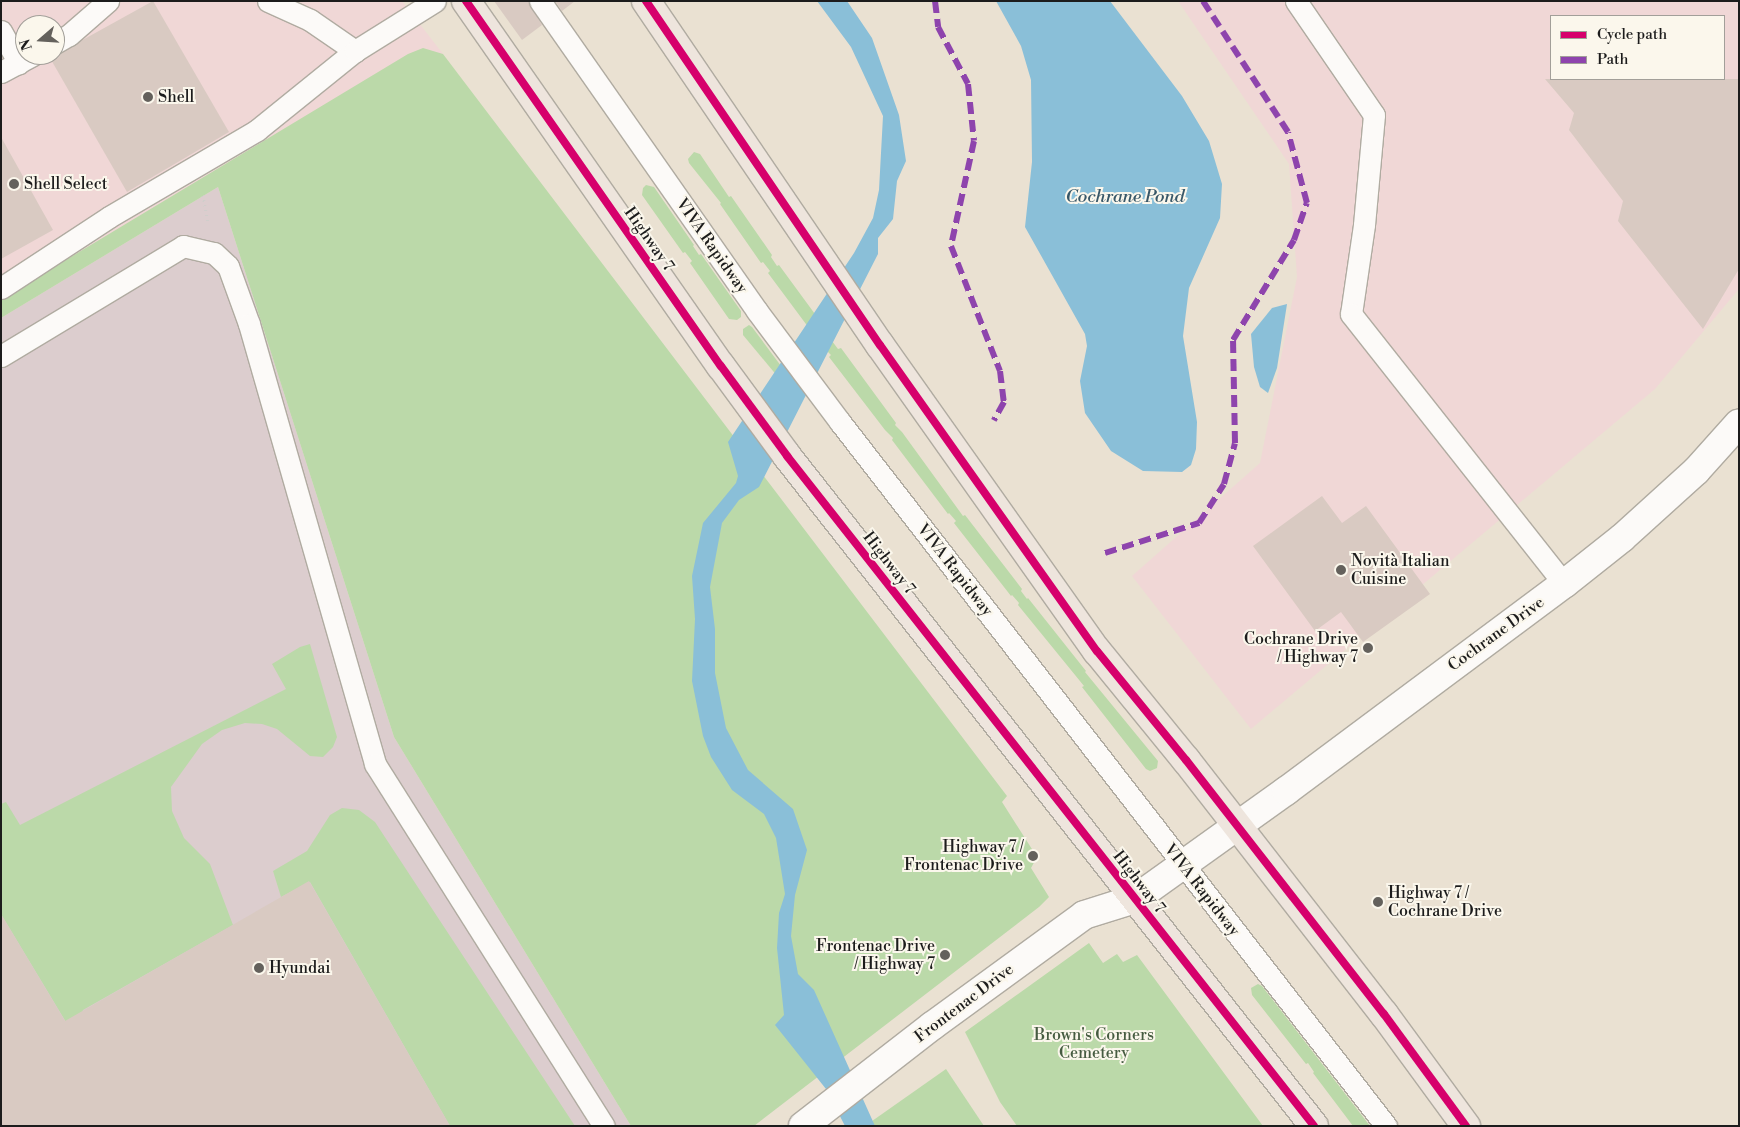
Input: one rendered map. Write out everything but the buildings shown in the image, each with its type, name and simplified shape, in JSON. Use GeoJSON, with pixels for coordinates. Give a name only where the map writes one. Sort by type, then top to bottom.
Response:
{"type":"FeatureCollection","features":[{"type":"Feature","properties":{"kind":"main road","name":"Highway 7"},"geometry":{"type":"LineString","coordinates":[[466,1],[721,366],[787,456],[1314,1126]]}},
{"type":"Feature","properties":{"kind":"main road"},"geometry":{"type":"LineString","coordinates":[[646,1],[880,345],[1097,651],[1384,1014],[1466,1126]]}},
{"type":"Feature","properties":{"kind":"street","name":"Cochrane Drive"},"geometry":{"type":"LineString","coordinates":[[1183,865],[1564,584],[1622,538],[1696,471],[1739,423]]}},
{"type":"Feature","properties":{"kind":"street","name":"Frontenac Drive"},"geometry":{"type":"LineString","coordinates":[[803,1126],[932,1026],[1084,915],[1135,899],[1183,865]]}},
{"type":"Feature","properties":{"kind":"lane"},"geometry":{"type":"LineString","coordinates":[[65,37],[108,1]]}},
{"type":"Feature","properties":{"kind":"lane"},"geometry":{"type":"LineString","coordinates":[[268,1],[310,20],[355,51]]}},
{"type":"Feature","properties":{"kind":"lane"},"geometry":{"type":"LineString","coordinates":[[2,287],[110,217],[257,130],[355,51],[435,1]]}},
{"type":"Feature","properties":{"kind":"lane","name":"VIVA Rapidway"},"geometry":{"type":"LineString","coordinates":[[540,1],[757,311],[840,422],[1386,1126]]}},
{"type":"Feature","properties":{"kind":"lane"},"geometry":{"type":"LineString","coordinates":[[1296,1],[1374,115],[1364,225],[1351,314],[1564,584]]}},
{"type":"Feature","properties":{"kind":"lane"},"geometry":{"type":"LineString","coordinates":[[1,31],[15,57]]}},
{"type":"Feature","properties":{"kind":"lane"},"geometry":{"type":"LineString","coordinates":[[1,356],[183,246],[214,253],[228,266],[249,324],[375,764],[604,1126]]}},
{"type":"Feature","properties":{"kind":"path"},"geometry":{"type":"LineString","coordinates":[[198,165],[214,253]]}},
{"type":"Feature","properties":{"kind":"shaded area"},"geometry":{"type":"Polygon","coordinates":[[[1,1],[402,1],[443,54],[1,318],[1,1]]]}},
{"type":"Feature","properties":{"kind":"shaded area"},"geometry":{"type":"Polygon","coordinates":[[[1178,1],[1739,1],[1739,289],[1655,389],[1251,729],[1132,576],[1260,463],[1297,277],[1289,164],[1178,1]]]}},
{"type":"Feature","properties":{"kind":"shaded area"},"geometry":{"type":"Polygon","coordinates":[[[218,187],[394,737],[631,1126],[1,1126],[1,318],[218,187]]]}},
{"type":"Feature","properties":{"kind":"green space"},"geometry":{"type":"Polygon","coordinates":[[[423,48],[443,54],[1007,796],[1002,802],[1037,857],[1031,868],[1049,897],[1039,907],[754,1126],[631,1126],[394,737],[218,187],[1,318],[1,299],[408,54],[423,48]]]}},
{"type":"Feature","properties":{"kind":"green space"},"geometry":{"type":"Polygon","coordinates":[[[694,152],[700,154],[772,255],[771,257],[777,266],[779,265],[834,340],[832,341],[838,349],[841,348],[896,423],[895,425],[963,516],[965,515],[1022,589],[1021,591],[1027,599],[1158,761],[1157,768],[1150,771],[1146,769],[1082,687],[1084,686],[954,523],[956,521],[948,514],[892,440],[893,438],[829,357],[831,355],[768,273],[770,271],[763,262],[761,263],[721,203],[689,163],[688,159],[694,152]]]}},
{"type":"Feature","properties":{"kind":"green space"},"geometry":{"type":"Polygon","coordinates":[[[646,185],[654,187],[699,255],[701,254],[741,311],[741,317],[737,320],[729,319],[690,263],[692,261],[685,252],[683,253],[642,195],[643,188],[646,185]]]}},
{"type":"Feature","properties":{"kind":"green space"},"geometry":{"type":"Polygon","coordinates":[[[749,325],[790,378],[783,383],[743,335],[743,329],[749,325]]]}},
{"type":"Feature","properties":{"kind":"green space"},"geometry":{"type":"Polygon","coordinates":[[[310,644],[337,737],[333,747],[323,757],[310,756],[277,729],[262,724],[245,723],[222,730],[202,744],[171,787],[172,811],[184,838],[210,864],[233,925],[83,1010],[75,1037],[1,914],[1,804],[6,802],[20,825],[286,689],[272,664],[300,647],[310,644]]]}},
{"type":"Feature","properties":{"kind":"green space"},"geometry":{"type":"Polygon","coordinates":[[[342,808],[359,810],[375,822],[575,1126],[450,1126],[310,882],[281,897],[273,871],[307,851],[330,815],[342,808]]]}},
{"type":"Feature","properties":{"kind":"green space","name":"Brown's Corners Cemetery"},"geometry":{"type":"Polygon","coordinates":[[[1089,943],[1103,963],[1117,954],[1123,962],[1137,955],[1263,1126],[1017,1126],[1000,1102],[965,1032],[1089,943]]]}},
{"type":"Feature","properties":{"kind":"green space"},"geometry":{"type":"Polygon","coordinates":[[[1258,984],[1262,986],[1370,1126],[1353,1126],[1313,1073],[1308,1063],[1306,1064],[1252,995],[1251,988],[1258,984]]]}},
{"type":"Feature","properties":{"kind":"green space"},"geometry":{"type":"Polygon","coordinates":[[[946,1069],[984,1126],[865,1126],[946,1069]]]}},
{"type":"Feature","properties":{"kind":"water"},"geometry":{"type":"Polygon","coordinates":[[[817,1],[847,1],[872,38],[899,115],[906,161],[897,181],[893,219],[878,238],[878,254],[759,487],[739,500],[722,523],[710,587],[715,629],[715,673],[726,728],[748,770],[793,809],[807,850],[795,895],[791,936],[798,974],[814,990],[875,1126],[845,1126],[826,1089],[775,1025],[784,1015],[777,948],[779,913],[785,894],[776,838],[764,814],[732,790],[711,757],[703,736],[692,681],[695,619],[692,576],[703,523],[736,483],[738,476],[728,442],[854,253],[873,218],[879,190],[883,116],[851,47],[817,1]]]}},
{"type":"Feature","properties":{"kind":"water","name":"Cochrane Pond"},"geometry":{"type":"Polygon","coordinates":[[[996,1],[1110,1],[1182,96],[1209,141],[1222,184],[1220,218],[1189,288],[1183,336],[1197,422],[1196,449],[1191,465],[1182,472],[1143,471],[1111,451],[1085,413],[1080,381],[1087,346],[1085,334],[1025,227],[1032,162],[1031,80],[1021,46],[996,1]]]}},
{"type":"Feature","properties":{"kind":"water"},"geometry":{"type":"Polygon","coordinates":[[[1287,304],[1277,368],[1268,393],[1260,387],[1254,367],[1251,334],[1272,308],[1287,304]]]}},
{"type":"Feature","properties":{"kind":"marked path"},"geometry":{"type":"LineString","coordinates":[[935,1],[938,27],[968,84],[974,141],[951,246],[1000,371],[1004,402],[994,420]]}},
{"type":"Feature","properties":{"kind":"marked path"},"geometry":{"type":"LineString","coordinates":[[1105,553],[1199,523],[1224,484],[1235,443],[1233,340],[1294,240],[1307,203],[1288,132],[1203,1]]}},
{"type":"Feature","properties":{"kind":"cycle path"},"geometry":{"type":"LineString","coordinates":[[466,1],[721,366],[787,456],[1314,1126]]}},
{"type":"Feature","properties":{"kind":"cycle path"},"geometry":{"type":"LineString","coordinates":[[646,1],[880,345],[1097,651],[1186,760],[1384,1014],[1466,1126]]}},
{"type":"Feature","properties":{"kind":"place","name":"Shell"},"geometry":{"type":"Point","coordinates":[148,97]}},
{"type":"Feature","properties":{"kind":"place","name":"Shell Select"},"geometry":{"type":"Point","coordinates":[14,184]}},
{"type":"Feature","properties":{"kind":"place","name":"Novità Italian Cuisine"},"geometry":{"type":"Point","coordinates":[1341,570]}},
{"type":"Feature","properties":{"kind":"place","name":"Cochrane Drive / Highway 7"},"geometry":{"type":"Point","coordinates":[1368,648]}},
{"type":"Feature","properties":{"kind":"place","name":"Highway 7 / Frontenac Drive"},"geometry":{"type":"Point","coordinates":[1033,856]}},
{"type":"Feature","properties":{"kind":"place","name":"Highway 7 / Cochrane Drive"},"geometry":{"type":"Point","coordinates":[1378,902]}},
{"type":"Feature","properties":{"kind":"place","name":"Frontenac Drive / Highway 7"},"geometry":{"type":"Point","coordinates":[945,955]}},
{"type":"Feature","properties":{"kind":"place","name":"Hyundai"},"geometry":{"type":"Point","coordinates":[259,968]}}]}
